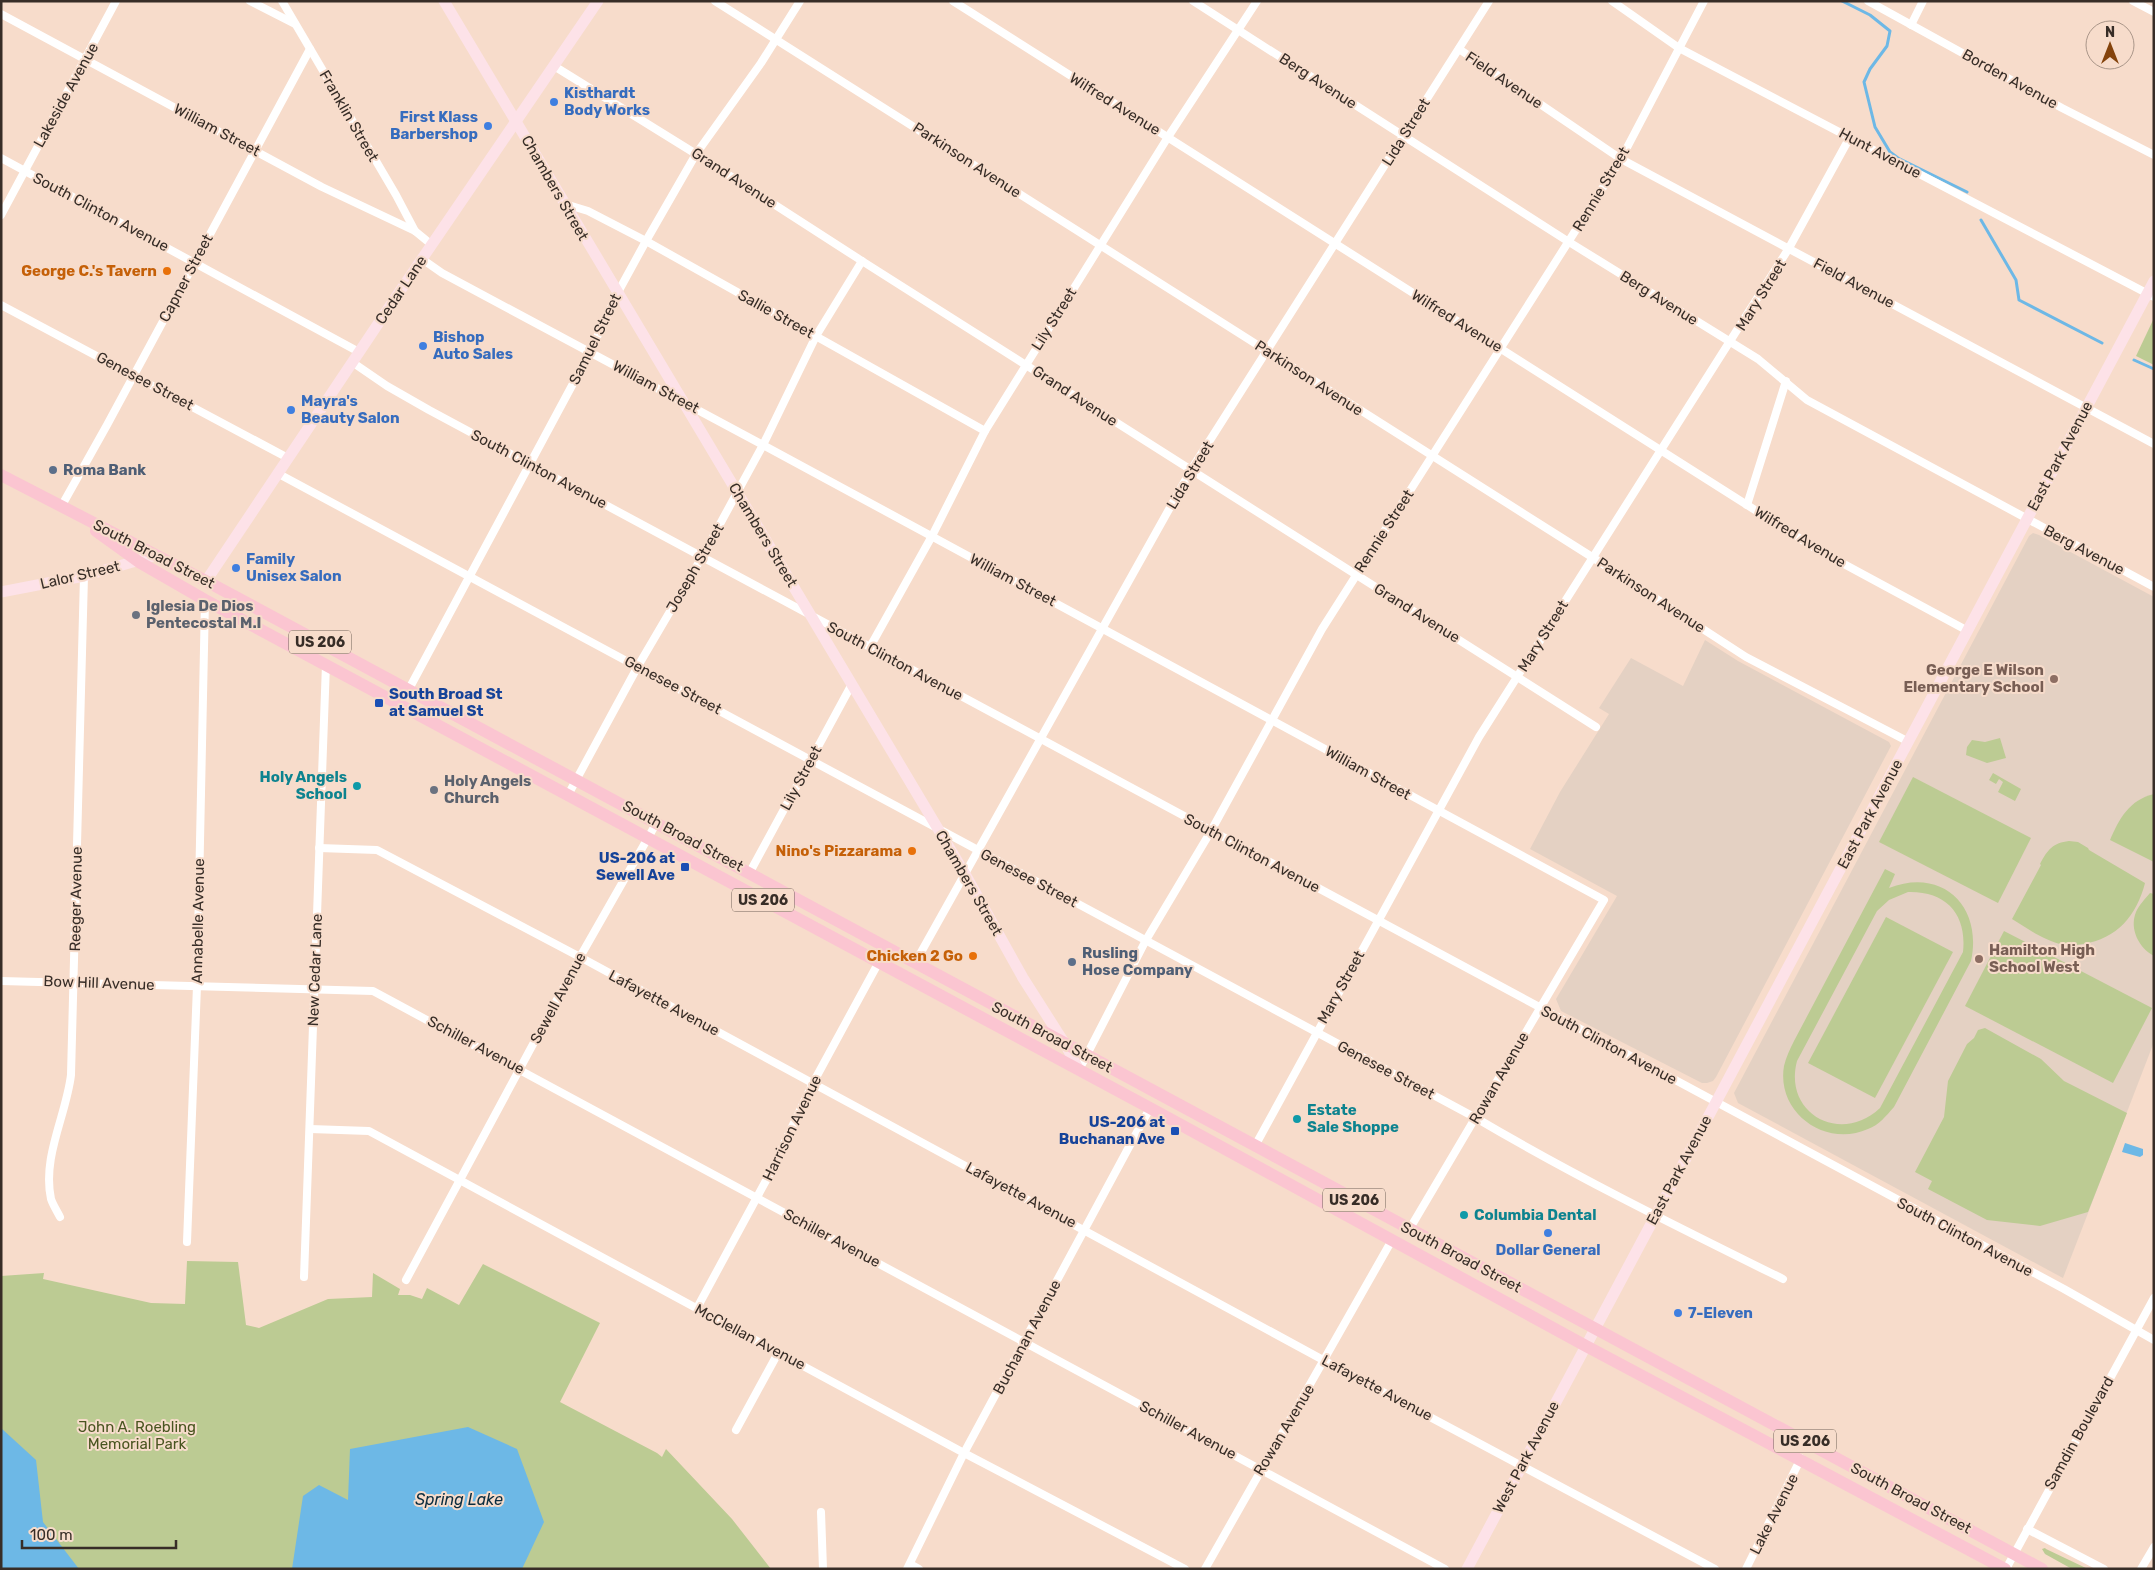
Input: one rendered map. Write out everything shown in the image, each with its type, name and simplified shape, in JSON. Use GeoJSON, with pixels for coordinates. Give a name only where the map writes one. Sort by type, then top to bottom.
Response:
{"type":"FeatureCollection","features":[{"type":"Feature","properties":{"kind":"main road","name":"South Broad Street"},"geometry":{"type":"LineString","coordinates":[[1,475],[206,580],[2042,1569]]}},
{"type":"Feature","properties":{"kind":"main road","name":"South Broad Street"},"geometry":{"type":"LineString","coordinates":[[61,507],[138,562],[205,600],[1150,1108],[1586,1346],[1801,1458],[2006,1569]]}},
{"type":"Feature","properties":{"kind":"street","name":"Lakeside Avenue"},"geometry":{"type":"LineString","coordinates":[[1,215],[86,60],[116,1]]}},
{"type":"Feature","properties":{"kind":"street"},"geometry":{"type":"LineString","coordinates":[[250,1],[295,24]]}},
{"type":"Feature","properties":{"kind":"street","name":"Chambers Street"},"geometry":{"type":"LineString","coordinates":[[444,1],[617,294],[684,402],[938,828],[1023,978],[1065,1044],[1079,1070]]}},
{"type":"Feature","properties":{"kind":"street","name":"Parkinson Avenue"},"geometry":{"type":"LineString","coordinates":[[715,1],[1592,557],[1746,657],[1909,742]]}},
{"type":"Feature","properties":{"kind":"street","name":"Samuel Street"},"geometry":{"type":"LineString","coordinates":[[409,689],[590,352],[617,294],[646,241],[696,154],[776,39],[800,1]]}},
{"type":"Feature","properties":{"kind":"street","name":"Wilfred Avenue"},"geometry":{"type":"LineString","coordinates":[[953,1],[1818,550],[1968,631]]}},
{"type":"Feature","properties":{"kind":"street","name":"Berg Avenue"},"geometry":{"type":"LineString","coordinates":[[1193,1],[1403,137],[1758,360],[1807,400],[2154,587]]}},
{"type":"Feature","properties":{"kind":"street","name":"Lily Street"},"geometry":{"type":"LineString","coordinates":[[870,647],[932,536],[985,431],[1168,137],[1256,1]]}},
{"type":"Feature","properties":{"kind":"street","name":"Lida Street"},"geometry":{"type":"LineString","coordinates":[[915,963],[1191,470],[1489,1]]}},
{"type":"Feature","properties":{"kind":"street","name":"Hunt Avenue"},"geometry":{"type":"LineString","coordinates":[[1612,1],[1679,48],[2151,295]]}},
{"type":"Feature","properties":{"kind":"street","name":"Rennie Street"},"geometry":{"type":"LineString","coordinates":[[1079,1070],[1146,940],[1211,831],[1322,629],[1621,159],[1704,1]]}},
{"type":"Feature","properties":{"kind":"street","name":"Borden Avenue"},"geometry":{"type":"LineString","coordinates":[[1868,1],[2154,155]]}},
{"type":"Feature","properties":{"kind":"street"},"geometry":{"type":"LineString","coordinates":[[1911,25],[1923,1]]}},
{"type":"Feature","properties":{"kind":"street"},"geometry":{"type":"LineString","coordinates":[[2133,1],[2154,12]]}},
{"type":"Feature","properties":{"kind":"street","name":"Franklin Street"},"geometry":{"type":"LineString","coordinates":[[285,2],[295,24],[396,195],[415,232]]}},
{"type":"Feature","properties":{"kind":"street","name":"Cedar Lane"},"geometry":{"type":"LineString","coordinates":[[206,580],[554,66],[594,3]]}},
{"type":"Feature","properties":{"kind":"street","name":"William Street"},"geometry":{"type":"LineString","coordinates":[[1,14],[322,187],[415,232],[432,245]]}},
{"type":"Feature","properties":{"kind":"street","name":"Capner Street"},"geometry":{"type":"LineString","coordinates":[[61,507],[134,376],[310,49]]}},
{"type":"Feature","properties":{"kind":"street","name":"Field Avenue"},"geometry":{"type":"LineString","coordinates":[[1458,49],[1621,159],[2154,444]]}},
{"type":"Feature","properties":{"kind":"street","name":"Grand Avenue"},"geometry":{"type":"LineString","coordinates":[[554,66],[696,154],[1596,727]]}},
{"type":"Feature","properties":{"kind":"street","name":"Mary Street"},"geometry":{"type":"LineString","coordinates":[[1255,1146],[1479,737],[1592,557],[1731,343],[1789,248],[1850,137]]}},
{"type":"Feature","properties":{"kind":"street","name":"South Clinton Avenue"},"geometry":{"type":"LineString","coordinates":[[1,158],[194,262],[356,357],[387,386],[429,410],[2064,1289],[2154,1340]]}},
{"type":"Feature","properties":{"kind":"street","name":"Sallie Street"},"geometry":{"type":"LineString","coordinates":[[564,204],[588,211],[646,241],[985,431]]}},
{"type":"Feature","properties":{"kind":"street","name":"William Street"},"geometry":{"type":"LineString","coordinates":[[422,259],[442,273],[764,445],[1438,812],[1604,900]]}},
{"type":"Feature","properties":{"kind":"street","name":"Joseph Street"},"geometry":{"type":"LineString","coordinates":[[568,796],[638,666],[702,557],[764,445],[816,336],[862,261]]}},
{"type":"Feature","properties":{"kind":"street","name":"East Park Avenue"},"geometry":{"type":"LineString","coordinates":[[1586,1346],[1909,742],[2086,406],[2151,295],[2154,281]]}},
{"type":"Feature","properties":{"kind":"street","name":"Genesee Street"},"geometry":{"type":"LineString","coordinates":[[1,305],[288,458]]}},
{"type":"Feature","properties":{"kind":"street"},"geometry":{"type":"LineString","coordinates":[[1747,505],[1786,381]]}},
{"type":"Feature","properties":{"kind":"street","name":"Genesee Street"},"geometry":{"type":"LineString","coordinates":[[277,473],[1655,1216],[1783,1280]]}},
{"type":"Feature","properties":{"kind":"street","name":"Lalor Street"},"geometry":{"type":"LineString","coordinates":[[1,592],[84,576],[157,555]]}},
{"type":"Feature","properties":{"kind":"street","name":"Reeger Avenue"},"geometry":{"type":"LineString","coordinates":[[60,1217],[52,1200],[50,1159],[68,1096],[71,1075],[84,576]]}},
{"type":"Feature","properties":{"kind":"street","name":"Annabelle Avenue"},"geometry":{"type":"LineString","coordinates":[[187,1242],[197,986],[205,600]]}},
{"type":"Feature","properties":{"kind":"street","name":"New Cedar Lane"},"geometry":{"type":"LineString","coordinates":[[304,1277],[326,664]]}},
{"type":"Feature","properties":{"kind":"street","name":"Lily Street"},"geometry":{"type":"LineString","coordinates":[[750,872],[852,684]]}},
{"type":"Feature","properties":{"kind":"street","name":"Sewell Avenue"},"geometry":{"type":"LineString","coordinates":[[406,1280],[580,957],[657,822]]}},
{"type":"Feature","properties":{"kind":"street","name":"Lafayette Avenue"},"geometry":{"type":"LineString","coordinates":[[319,848],[377,850],[580,957],[1085,1229],[1325,1361],[1715,1569]]}},
{"type":"Feature","properties":{"kind":"street","name":"Rowan Avenue"},"geometry":{"type":"LineString","coordinates":[[1410,1230],[1604,900]]}},
{"type":"Feature","properties":{"kind":"street","name":"Harrison Avenue"},"geometry":{"type":"LineString","coordinates":[[696,1308],[757,1198],[813,1083],[886,947]]}},
{"type":"Feature","properties":{"kind":"street","name":"Bow Hill Avenue"},"geometry":{"type":"LineString","coordinates":[[1,981],[197,986]]}},
{"type":"Feature","properties":{"kind":"street","name":"Schiller Avenue"},"geometry":{"type":"LineString","coordinates":[[197,986],[373,991],[1445,1569]]}},
{"type":"Feature","properties":{"kind":"street"},"geometry":{"type":"LineString","coordinates":[[1106,1085],[1114,1070]]}},
{"type":"Feature","properties":{"kind":"street","name":"Buchanan Avenue"},"geometry":{"type":"LineString","coordinates":[[909,1566],[964,1453],[1150,1108]]}},
{"type":"Feature","properties":{"kind":"street","name":"McClellan Avenue"},"geometry":{"type":"LineString","coordinates":[[310,1129],[369,1131],[964,1453],[1185,1569]]}},
{"type":"Feature","properties":{"kind":"street","name":"Rowan Avenue"},"geometry":{"type":"LineString","coordinates":[[1205,1569],[1260,1469],[1325,1361],[1392,1240]]}},
{"type":"Feature","properties":{"kind":"street","name":"Samdin Boulevard"},"geometry":{"type":"LineString","coordinates":[[2006,1569],[2154,1298]]}},
{"type":"Feature","properties":{"kind":"street","name":"West Park Avenue"},"geometry":{"type":"LineString","coordinates":[[1467,1569],[1586,1346]]}},
{"type":"Feature","properties":{"kind":"street"},"geometry":{"type":"LineString","coordinates":[[736,1430],[778,1352]]}},
{"type":"Feature","properties":{"kind":"street","name":"Lake Avenue"},"geometry":{"type":"LineString","coordinates":[[1746,1569],[1801,1458]]}},
{"type":"Feature","properties":{"kind":"street"},"geometry":{"type":"LineString","coordinates":[[821,1512],[823,1569]]}},
{"type":"Feature","properties":{"kind":"street"},"geometry":{"type":"LineString","coordinates":[[2027,1529],[2104,1569]]}},
{"type":"Feature","properties":{"kind":"street"},"geometry":{"type":"LineString","coordinates":[[2142,1569],[2154,1547]]}},
{"type":"Feature","properties":{"kind":"street"},"geometry":{"type":"LineString","coordinates":[[909,1566],[919,1569]]}},
{"type":"Feature","properties":{"kind":"shaded area","name":"Hamilton High School West"},"geometry":{"type":"Polygon","coordinates":[[[2033,533],[2154,597],[2154,1042],[2063,1278],[1738,1103],[1734,1093],[2029,536],[2033,533]]]}},
{"type":"Feature","properties":{"kind":"shaded area"},"geometry":{"type":"Polygon","coordinates":[[[1705,640],[1738,661],[1889,742],[1891,746],[1716,1077],[1713,1081],[1702,1083],[1561,1011],[1556,999],[1617,896],[1530,849],[1560,792],[1609,714],[1599,708],[1631,658],[1683,686],[1705,640]]]}},
{"type":"Feature","properties":{"kind":"green space"},"geometry":{"type":"Polygon","coordinates":[[[2154,318],[2154,365],[2136,356],[2154,318]]]}},
{"type":"Feature","properties":{"kind":"green space"},"geometry":{"type":"Polygon","coordinates":[[[2000,738],[2006,758],[1987,763],[1966,755],[1967,747],[1972,740],[1985,742],[2000,738]]]}},
{"type":"Feature","properties":{"kind":"green space"},"geometry":{"type":"Polygon","coordinates":[[[1993,773],[2021,789],[2015,801],[1998,792],[2003,782],[1999,779],[1996,784],[1989,780],[1993,773]]]}},
{"type":"Feature","properties":{"kind":"green space"},"geometry":{"type":"Polygon","coordinates":[[[1913,777],[2031,838],[1998,903],[1879,842],[1913,777]]]}},
{"type":"Feature","properties":{"kind":"green space"},"geometry":{"type":"Polygon","coordinates":[[[2154,794],[2154,862],[2110,840],[2126,811],[2138,801],[2154,794]]]}},
{"type":"Feature","properties":{"kind":"green space"},"geometry":{"type":"Polygon","coordinates":[[[2069,841],[2078,842],[2145,883],[2131,915],[2115,931],[2095,941],[2064,945],[2050,941],[2012,919],[2046,854],[2055,845],[2069,841]]]}},
{"type":"Feature","properties":{"kind":"green space"},"geometry":{"type":"Polygon","coordinates":[[[1885,869],[1895,874],[1889,888],[1908,883],[1926,883],[1941,887],[1954,896],[1964,908],[1971,923],[1973,941],[1971,961],[1894,1107],[1882,1120],[1868,1129],[1852,1134],[1836,1134],[1821,1130],[1807,1122],[1796,1112],[1788,1098],[1784,1083],[1784,1066],[1794,1041],[1885,869]],[[1908,892],[1889,900],[1877,911],[1797,1061],[1795,1080],[1799,1096],[1807,1109],[1819,1118],[1833,1123],[1849,1124],[1865,1119],[1880,1108],[1963,952],[1962,927],[1958,916],[1944,901],[1922,893],[1908,892]]]}},
{"type":"Feature","properties":{"kind":"green space"},"geometry":{"type":"Polygon","coordinates":[[[2150,893],[2154,894],[2154,956],[2140,943],[2134,925],[2137,909],[2150,893]]]}},
{"type":"Feature","properties":{"kind":"green space"},"geometry":{"type":"Polygon","coordinates":[[[1886,917],[1953,952],[1875,1098],[1808,1063],[1886,917]]]}},
{"type":"Feature","properties":{"kind":"green space"},"geometry":{"type":"Polygon","coordinates":[[[2004,931],[2152,1008],[2113,1083],[1965,1006],[2004,931]]]}},
{"type":"Feature","properties":{"kind":"green space"},"geometry":{"type":"Polygon","coordinates":[[[1985,1028],[2041,1059],[2064,1081],[2127,1113],[2088,1212],[2040,1226],[1987,1220],[1928,1189],[1932,1181],[1915,1172],[1944,1117],[1948,1081],[1967,1044],[1974,1038],[1978,1030],[1985,1028]]]}},
{"type":"Feature","properties":{"kind":"green space","name":"John A. Roebling Memorial Park"},"geometry":{"type":"Polygon","coordinates":[[[187,1261],[238,1262],[246,1325],[259,1328],[328,1299],[372,1297],[373,1273],[400,1289],[398,1295],[410,1295],[422,1299],[427,1288],[459,1305],[483,1264],[600,1323],[560,1402],[662,1457],[666,1449],[732,1519],[771,1569],[1,1569],[1,1276],[44,1273],[43,1279],[151,1303],[185,1304],[187,1261]]]}},
{"type":"Feature","properties":{"kind":"green space"},"geometry":{"type":"Polygon","coordinates":[[[2045,1548],[2088,1569],[2072,1569],[2045,1554],[2042,1549],[2045,1548]]]}},
{"type":"Feature","properties":{"kind":"water"},"geometry":{"type":"Polygon","coordinates":[[[2125,1143],[2143,1149],[2143,1155],[2140,1157],[2122,1152],[2125,1143]]]}},
{"type":"Feature","properties":{"kind":"water","name":"Spring Lake"},"geometry":{"type":"Polygon","coordinates":[[[468,1427],[517,1449],[544,1522],[522,1569],[292,1569],[303,1496],[319,1485],[348,1500],[350,1449],[468,1427]]]}},
{"type":"Feature","properties":{"kind":"water"},"geometry":{"type":"Polygon","coordinates":[[[1,1428],[36,1460],[43,1522],[79,1569],[1,1569],[1,1428]]]}},
{"type":"Feature","properties":{"kind":"waterway"},"geometry":{"type":"LineString","coordinates":[[1842,1],[1870,15],[1890,31],[1887,46],[1870,69],[1864,82],[1875,127],[1890,152],[1898,158],[1967,192]]}},
{"type":"Feature","properties":{"kind":"waterway"},"geometry":{"type":"LineString","coordinates":[[1981,220],[2016,280],[2019,300],[2102,343]]}},
{"type":"Feature","properties":{"kind":"waterway"},"geometry":{"type":"LineString","coordinates":[[2134,360],[2154,369]]}},
{"type":"Feature","properties":{"kind":"place","name":"Kisthardt Body Works"},"geometry":{"type":"Point","coordinates":[554,102]}},
{"type":"Feature","properties":{"kind":"place","name":"First Klass Barbershop"},"geometry":{"type":"Point","coordinates":[488,126]}},
{"type":"Feature","properties":{"kind":"place","name":"George C.'s Tavern"},"geometry":{"type":"Point","coordinates":[167,271]}},
{"type":"Feature","properties":{"kind":"place","name":"Bishop Auto Sales"},"geometry":{"type":"Point","coordinates":[423,346]}},
{"type":"Feature","properties":{"kind":"place","name":"Mayra's Beauty Salon"},"geometry":{"type":"Point","coordinates":[291,410]}},
{"type":"Feature","properties":{"kind":"place","name":"Roma Bank"},"geometry":{"type":"Point","coordinates":[53,470]}},
{"type":"Feature","properties":{"kind":"place","name":"Family Unisex Salon"},"geometry":{"type":"Point","coordinates":[236,568]}},
{"type":"Feature","properties":{"kind":"place","name":"Iglesia De Dios Pentecostal M.I"},"geometry":{"type":"Point","coordinates":[136,615]}},
{"type":"Feature","properties":{"kind":"place","name":"George E Wilson Elementary School"},"geometry":{"type":"Point","coordinates":[2054,679]}},
{"type":"Feature","properties":{"kind":"place","name":"South Broad St at Samuel St"},"geometry":{"type":"Point","coordinates":[379,703]}},
{"type":"Feature","properties":{"kind":"place","name":"Holy Angels School"},"geometry":{"type":"Point","coordinates":[357,786]}},
{"type":"Feature","properties":{"kind":"place","name":"Holy Angels Church"},"geometry":{"type":"Point","coordinates":[434,790]}},
{"type":"Feature","properties":{"kind":"place","name":"Nino's Pizzarama"},"geometry":{"type":"Point","coordinates":[912,851]}},
{"type":"Feature","properties":{"kind":"place","name":"US-206 at Sewell Ave"},"geometry":{"type":"Point","coordinates":[685,867]}},
{"type":"Feature","properties":{"kind":"place","name":"Chicken 2 Go"},"geometry":{"type":"Point","coordinates":[973,956]}},
{"type":"Feature","properties":{"kind":"place","name":"Hamilton High School West"},"geometry":{"type":"Point","coordinates":[1979,959]}},
{"type":"Feature","properties":{"kind":"place","name":"Rusling Hose Company"},"geometry":{"type":"Point","coordinates":[1072,962]}},
{"type":"Feature","properties":{"kind":"place","name":"Estate Sale Shoppe"},"geometry":{"type":"Point","coordinates":[1297,1119]}},
{"type":"Feature","properties":{"kind":"place","name":"US-206 at Buchanan Ave"},"geometry":{"type":"Point","coordinates":[1175,1131]}},
{"type":"Feature","properties":{"kind":"place","name":"Columbia Dental"},"geometry":{"type":"Point","coordinates":[1464,1215]}},
{"type":"Feature","properties":{"kind":"place","name":"Dollar General"},"geometry":{"type":"Point","coordinates":[1548,1233]}},
{"type":"Feature","properties":{"kind":"place","name":"7-Eleven"},"geometry":{"type":"Point","coordinates":[1678,1313]}}]}
